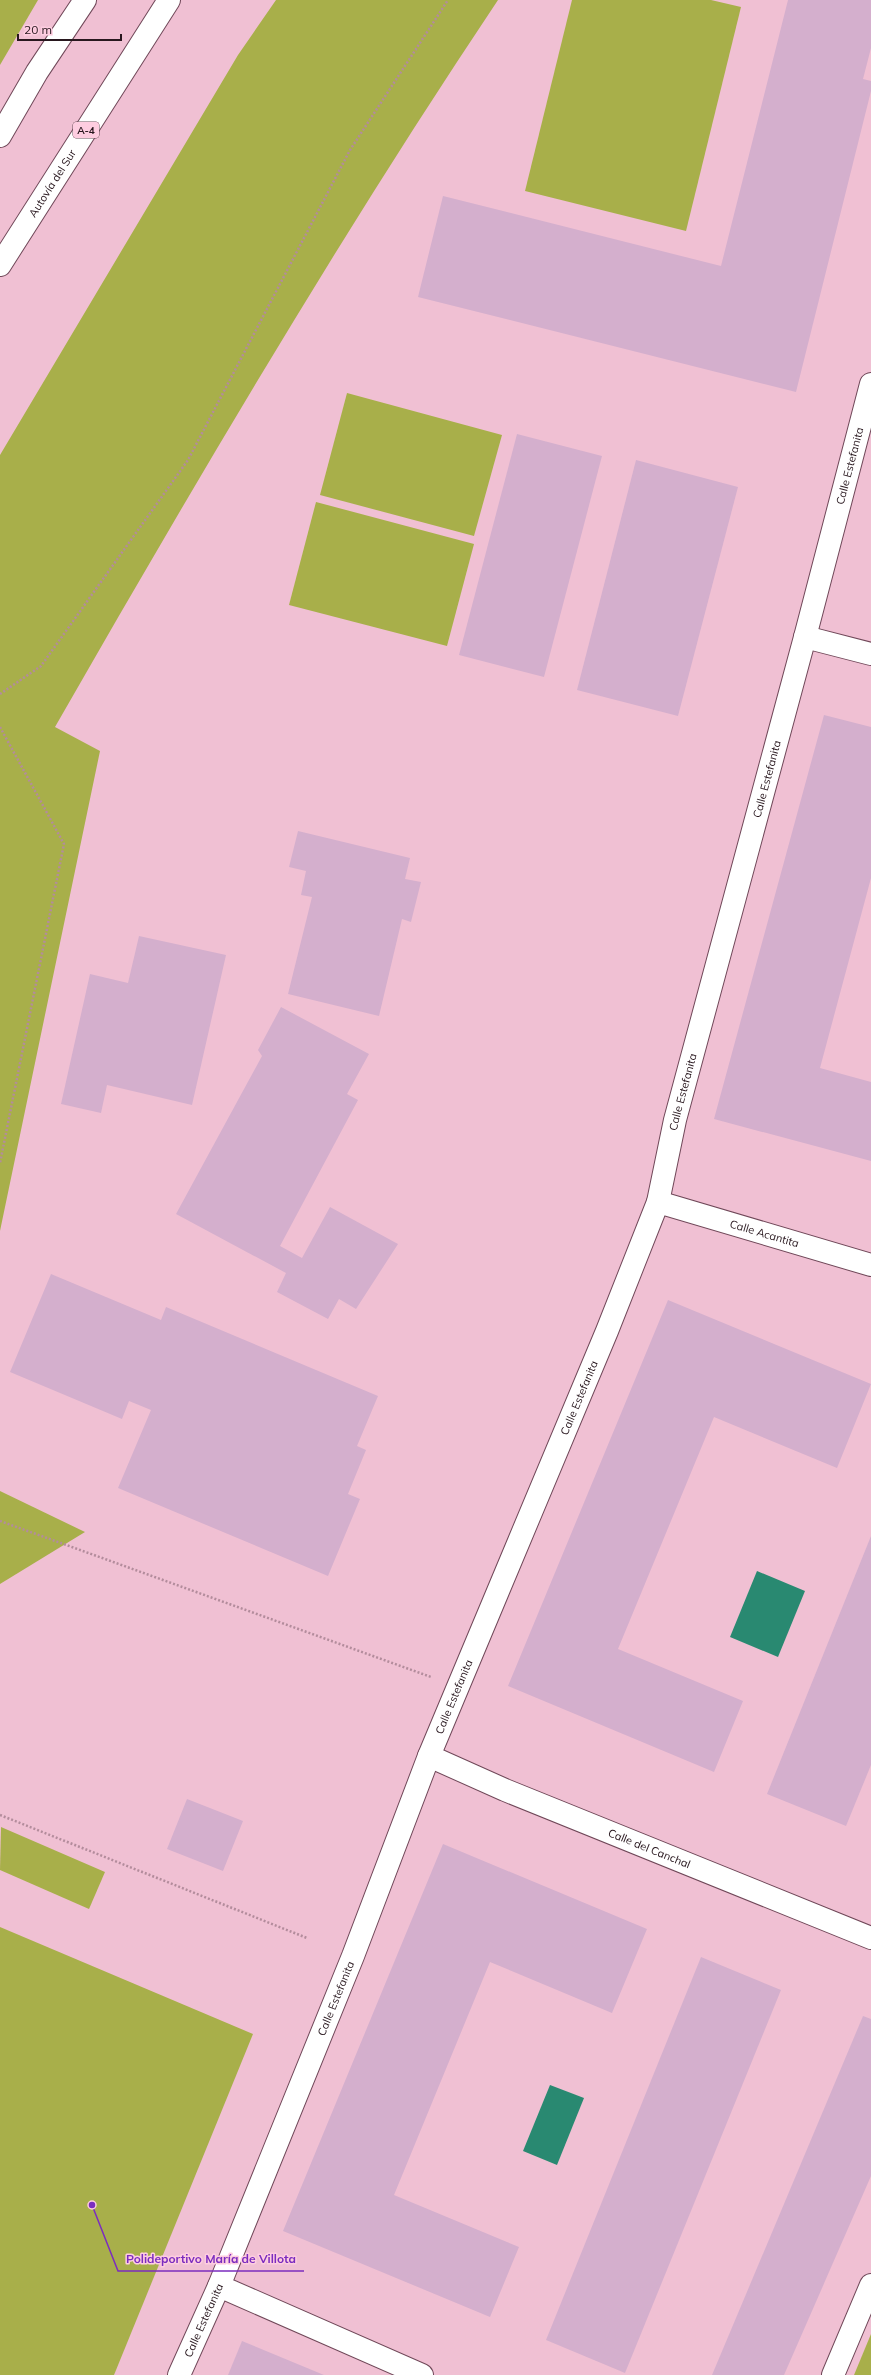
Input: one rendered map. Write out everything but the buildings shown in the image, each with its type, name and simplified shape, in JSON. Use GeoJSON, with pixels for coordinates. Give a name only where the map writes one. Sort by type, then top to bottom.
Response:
{"type":"FeatureCollection","features":[{"type":"Feature","properties":{"kind":"main road"},"geometry":{"type":"LineString","coordinates":[[0,136],[37,72],[85,0]]}},
{"type":"Feature","properties":{"kind":"main road","name":"Autovía del Sur"},"geometry":{"type":"LineString","coordinates":[[0,266],[169,0]]}},
{"type":"Feature","properties":{"kind":"main road","name":"Calle Estefanita"},"geometry":{"type":"LineString","coordinates":[[179,2375],[219,2286],[353,1956],[429,1756],[607,1331],[658,1202],[675,1120],[805,637],[871,384]]}},
{"type":"Feature","properties":{"kind":"main road"},"geometry":{"type":"LineString","coordinates":[[805,637],[871,654]]}},
{"type":"Feature","properties":{"kind":"main road","name":"Calle Acantita"},"geometry":{"type":"LineString","coordinates":[[658,1202],[871,1265]]}},
{"type":"Feature","properties":{"kind":"main road","name":"Calle del Canchal"},"geometry":{"type":"LineString","coordinates":[[429,1756],[505,1790],[871,1938]]}},
{"type":"Feature","properties":{"kind":"main road"},"geometry":{"type":"LineString","coordinates":[[833,2375],[871,2285]]}},
{"type":"Feature","properties":{"kind":"main road"},"geometry":{"type":"LineString","coordinates":[[219,2286],[422,2375]]}},
{"type":"Feature","properties":{"kind":"path"},"geometry":{"type":"LineString","coordinates":[[0,694],[41,666],[188,460],[350,150],[448,0]]}},
{"type":"Feature","properties":{"kind":"path"},"geometry":{"type":"LineString","coordinates":[[0,726],[64,844],[0,1163]]}},
{"type":"Feature","properties":{"kind":"path"},"geometry":{"type":"LineString","coordinates":[[0,1521],[458,1687]]}},
{"type":"Feature","properties":{"kind":"path"},"geometry":{"type":"LineString","coordinates":[[0,1815],[307,1938]]}},
{"type":"Feature","properties":{"kind":"shaded area"},"geometry":{"type":"Polygon","coordinates":[[[0,0],[38,0],[0,65],[0,0]]]}},
{"type":"Feature","properties":{"kind":"shaded area"},"geometry":{"type":"Polygon","coordinates":[[[276,0],[498,0],[382,179],[270,360],[161,543],[55,727],[100,751],[0,1231],[0,455],[238,55],[276,0]]]}},
{"type":"Feature","properties":{"kind":"shaded area"},"geometry":{"type":"Polygon","coordinates":[[[572,0],[711,0],[741,7],[686,231],[525,191],[572,0]]]}},
{"type":"Feature","properties":{"kind":"shaded area"},"geometry":{"type":"Polygon","coordinates":[[[347,393],[502,435],[474,536],[320,495],[347,393]]]}},
{"type":"Feature","properties":{"kind":"shaded area"},"geometry":{"type":"Polygon","coordinates":[[[316,502],[474,544],[447,646],[289,605],[316,502]]]}},
{"type":"Feature","properties":{"kind":"shaded area"},"geometry":{"type":"Polygon","coordinates":[[[0,1491],[85,1532],[0,1584],[0,1491]]]}},
{"type":"Feature","properties":{"kind":"shaded area"},"geometry":{"type":"Polygon","coordinates":[[[757,1571],[805,1591],[778,1657],[730,1637],[757,1571]]]}},
{"type":"Feature","properties":{"kind":"shaded area"},"geometry":{"type":"Polygon","coordinates":[[[1,1827],[105,1872],[89,1909],[0,1870],[1,1827]]]}},
{"type":"Feature","properties":{"kind":"shaded area"},"geometry":{"type":"Polygon","coordinates":[[[0,1927],[253,2034],[114,2375],[0,2375],[0,1927]]]}},
{"type":"Feature","properties":{"kind":"shaded area"},"geometry":{"type":"Polygon","coordinates":[[[550,2085],[584,2098],[557,2165],[523,2151],[550,2085]]]}},
{"type":"Feature","properties":{"kind":"shaded area"},"geometry":{"type":"Polygon","coordinates":[[[871,2334],[871,2375],[854,2375],[871,2334]]]}},
{"type":"Feature","properties":{"kind":"place","name":"Polideportivo María de Villota"},"geometry":{"type":"Point","coordinates":[92,2205]}}]}
